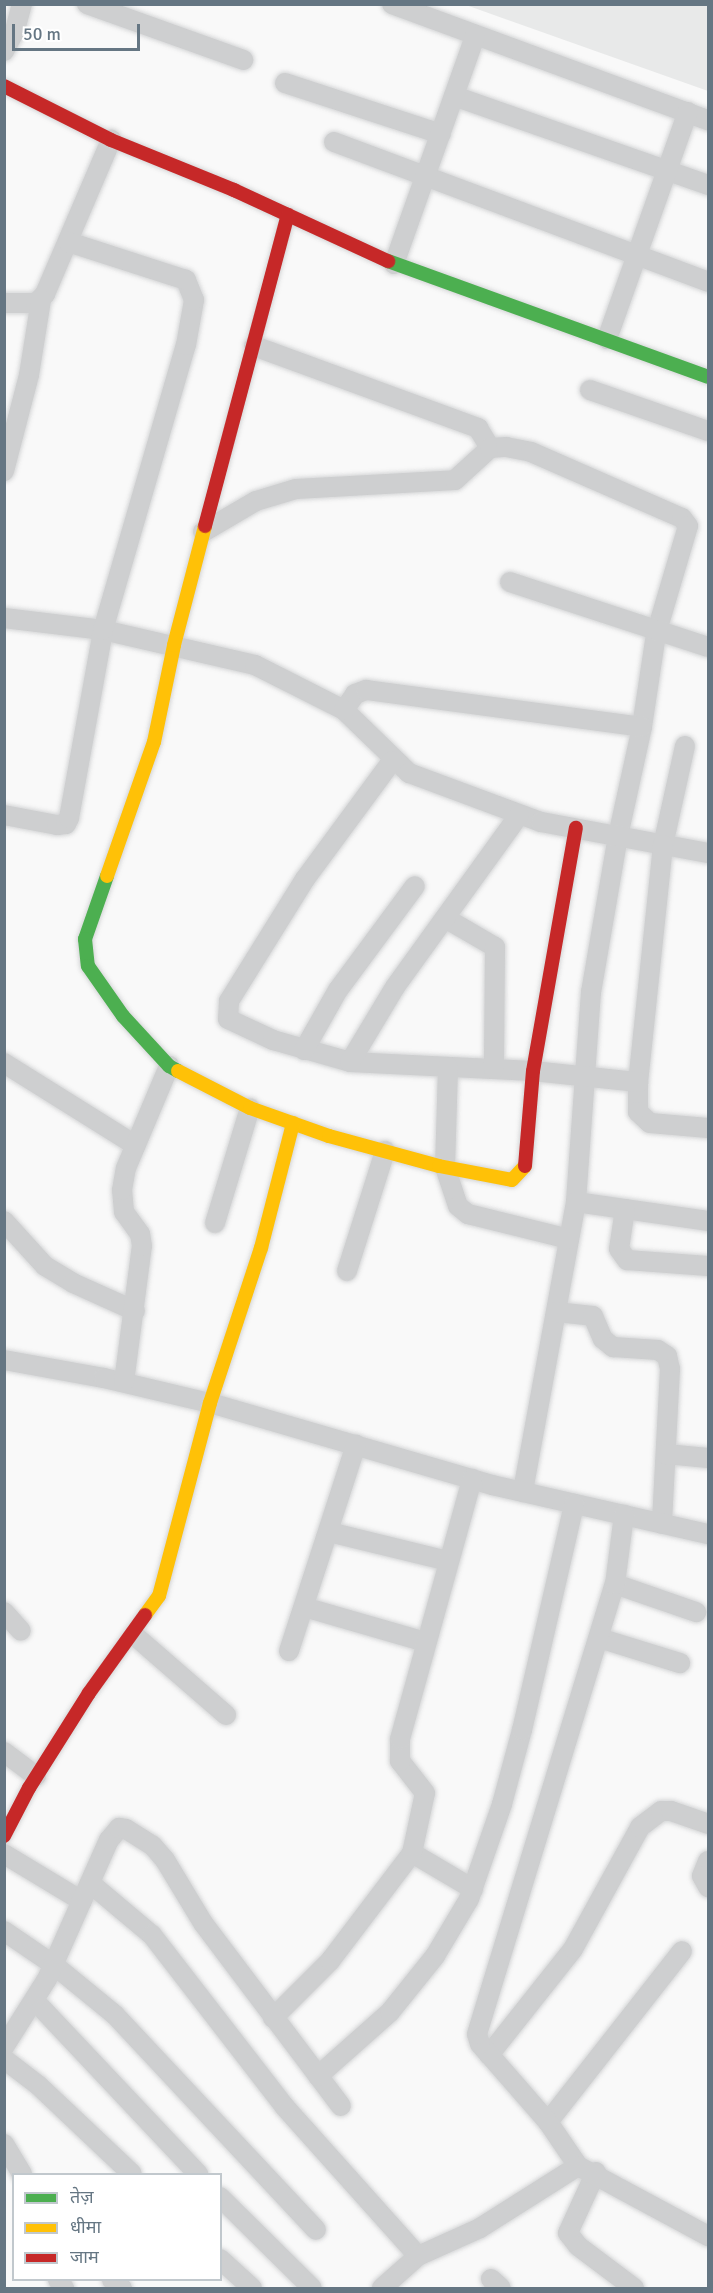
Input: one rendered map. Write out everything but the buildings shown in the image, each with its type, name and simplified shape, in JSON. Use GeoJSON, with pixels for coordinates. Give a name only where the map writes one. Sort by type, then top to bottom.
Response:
{"type":"FeatureCollection","features":[{"type":"Feature","properties":{"kind":"street"},"geometry":{"type":"LineString","coordinates":[[4,51],[22,4]]}},
{"type":"Feature","properties":{"kind":"street"},"geometry":{"type":"LineString","coordinates":[[87,4],[243,60]]}},
{"type":"Feature","properties":{"kind":"street"},"geometry":{"type":"LineString","coordinates":[[392,4],[475,38],[708,120]]}},
{"type":"Feature","properties":{"kind":"street"},"geometry":{"type":"LineString","coordinates":[[394,264],[475,38]]}},
{"type":"Feature","properties":{"kind":"street"},"geometry":{"type":"LineString","coordinates":[[285,82],[441,134]]}},
{"type":"Feature","properties":{"kind":"street"},"geometry":{"type":"LineString","coordinates":[[4,87],[111,140],[288,215],[394,264],[708,377]]}},
{"type":"Feature","properties":{"kind":"street"},"geometry":{"type":"LineString","coordinates":[[454,96],[708,185]]}},
{"type":"Feature","properties":{"kind":"street"},"geometry":{"type":"LineString","coordinates":[[607,339],[688,112]]}},
{"type":"Feature","properties":{"kind":"street"},"geometry":{"type":"LineString","coordinates":[[4,471],[29,375],[41,300],[111,140]]}},
{"type":"Feature","properties":{"kind":"street"},"geometry":{"type":"LineString","coordinates":[[334,142],[636,258],[708,282]]}},
{"type":"Feature","properties":{"kind":"street"},"geometry":{"type":"LineString","coordinates":[[288,215],[174,645],[154,742],[83,949],[88,966],[123,1016],[168,1066],[250,1108],[385,1151],[445,1167],[504,1180],[519,1178],[525,1170],[533,1071],[576,828]]}},
{"type":"Feature","properties":{"kind":"street"},"geometry":{"type":"LineString","coordinates":[[4,815],[57,825],[66,824],[69,818],[103,630],[186,345],[194,300],[186,280],[68,242]]}},
{"type":"Feature","properties":{"kind":"street"},"geometry":{"type":"LineString","coordinates":[[4,303],[41,300]]}},
{"type":"Feature","properties":{"kind":"street"},"geometry":{"type":"LineString","coordinates":[[254,346],[478,428],[490,448]]}},
{"type":"Feature","properties":{"kind":"street"},"geometry":{"type":"LineString","coordinates":[[590,390],[708,431]]}},
{"type":"Feature","properties":{"kind":"street"},"geometry":{"type":"LineString","coordinates":[[203,532],[256,501],[296,489],[455,480],[490,448],[506,447],[531,453],[686,522],[688,536],[658,630],[642,727],[618,836],[591,992],[576,1203],[523,1492]]}},
{"type":"Feature","properties":{"kind":"street"},"geometry":{"type":"LineString","coordinates":[[510,582],[708,647]]}},
{"type":"Feature","properties":{"kind":"street"},"geometry":{"type":"LineString","coordinates":[[4,618],[103,630],[255,666],[344,710],[392,761],[409,773],[519,815],[708,853]]}},
{"type":"Feature","properties":{"kind":"street"},"geometry":{"type":"LineString","coordinates":[[344,710],[355,694],[366,690],[642,727]]}},
{"type":"Feature","properties":{"kind":"street"},"geometry":{"type":"LineString","coordinates":[[686,746],[663,845],[638,1082],[639,1112],[643,1119],[650,1123],[708,1128]]}},
{"type":"Feature","properties":{"kind":"street"},"geometry":{"type":"LineString","coordinates":[[392,761],[305,879],[225,1011],[228,1019],[238,1026],[304,1050],[350,1062],[533,1071],[638,1082]]}},
{"type":"Feature","properties":{"kind":"street"},"geometry":{"type":"LineString","coordinates":[[350,1062],[395,987],[519,815]]}},
{"type":"Feature","properties":{"kind":"street"},"geometry":{"type":"LineString","coordinates":[[304,1050],[338,990],[415,886]]}},
{"type":"Feature","properties":{"kind":"street"},"geometry":{"type":"LineString","coordinates":[[445,918],[495,947],[494,1069]]}},
{"type":"Feature","properties":{"kind":"street"},"geometry":{"type":"LineString","coordinates":[[4,1063],[135,1145]]}},
{"type":"Feature","properties":{"kind":"street"},"geometry":{"type":"LineString","coordinates":[[124,1382],[142,1246],[140,1234],[122,1204],[126,1168],[168,1066]]}},
{"type":"Feature","properties":{"kind":"street"},"geometry":{"type":"LineString","coordinates":[[448,1067],[445,1167],[463,1211],[570,1239]]}},
{"type":"Feature","properties":{"kind":"street"},"geometry":{"type":"LineString","coordinates":[[215,1223],[250,1108]]}},
{"type":"Feature","properties":{"kind":"street"},"geometry":{"type":"LineString","coordinates":[[4,1836],[36,1776],[89,1693],[152,1610],[166,1580],[210,1403],[255,1269],[293,1123]]}},
{"type":"Feature","properties":{"kind":"street"},"geometry":{"type":"LineString","coordinates":[[347,1271],[385,1151]]}},
{"type":"Feature","properties":{"kind":"street"},"geometry":{"type":"LineString","coordinates":[[576,1203],[708,1221]]}},
{"type":"Feature","properties":{"kind":"street"},"geometry":{"type":"LineString","coordinates":[[625,1209],[619,1249],[627,1260],[708,1266]]}},
{"type":"Feature","properties":{"kind":"street"},"geometry":{"type":"LineString","coordinates":[[4,1221],[45,1266],[73,1283],[135,1311]]}},
{"type":"Feature","properties":{"kind":"street"},"geometry":{"type":"LineString","coordinates":[[556,1312],[593,1316],[603,1339],[613,1347],[658,1350],[667,1356],[670,1369],[662,1524]]}},
{"type":"Feature","properties":{"kind":"street"},"geometry":{"type":"LineString","coordinates":[[4,1360],[124,1382],[210,1403],[472,1479],[708,1534]]}},
{"type":"Feature","properties":{"kind":"street"},"geometry":{"type":"LineString","coordinates":[[289,1651],[357,1445]]}},
{"type":"Feature","properties":{"kind":"street"},"geometry":{"type":"LineString","coordinates":[[666,1454],[708,1458]]}},
{"type":"Feature","properties":{"kind":"street"},"geometry":{"type":"LineString","coordinates":[[273,2018],[330,1961],[412,1853],[425,1793],[404,1767],[399,1752],[425,1642],[472,1479]]}},
{"type":"Feature","properties":{"kind":"street"},"geometry":{"type":"LineString","coordinates":[[318,2076],[390,2013],[450,1934],[473,1889],[522,1730],[574,1504]]}},
{"type":"Feature","properties":{"kind":"street"},"geometry":{"type":"LineString","coordinates":[[624,1515],[615,1584],[478,2022],[477,2034],[489,2055],[587,2169],[708,2236]]}},
{"type":"Feature","properties":{"kind":"street"},"geometry":{"type":"LineString","coordinates":[[329,1532],[448,1561]]}},
{"type":"Feature","properties":{"kind":"street"},"geometry":{"type":"LineString","coordinates":[[615,1584],[696,1611]]}},
{"type":"Feature","properties":{"kind":"street"},"geometry":{"type":"LineString","coordinates":[[304,1607],[425,1642]]}},
{"type":"Feature","properties":{"kind":"street"},"geometry":{"type":"LineString","coordinates":[[4,1612],[21,1631]]}},
{"type":"Feature","properties":{"kind":"street"},"geometry":{"type":"LineString","coordinates":[[134,1635],[226,1715]]}},
{"type":"Feature","properties":{"kind":"street"},"geometry":{"type":"LineString","coordinates":[[599,1638],[680,1663]]}},
{"type":"Feature","properties":{"kind":"street"},"geometry":{"type":"LineString","coordinates":[[4,1752],[36,1776]]}},
{"type":"Feature","properties":{"kind":"street"},"geometry":{"type":"LineString","coordinates":[[489,2055],[568,1956],[640,1827],[661,1811],[671,1811],[708,1824]]}},
{"type":"Feature","properties":{"kind":"street"},"geometry":{"type":"LineString","coordinates":[[4,2046],[35,2001],[54,1965],[114,1832],[126,1829],[139,1836],[165,1860],[203,1923],[341,2106]]}},
{"type":"Feature","properties":{"kind":"street"},"geometry":{"type":"LineString","coordinates":[[412,1853],[473,1889]]}},
{"type":"Feature","properties":{"kind":"street"},"geometry":{"type":"LineString","coordinates":[[4,1854],[86,1892],[152,1935],[284,2106],[418,2256]]}},
{"type":"Feature","properties":{"kind":"street"},"geometry":{"type":"LineString","coordinates":[[708,1861],[702,1876],[708,1887]]}},
{"type":"Feature","properties":{"kind":"street"},"geometry":{"type":"LineString","coordinates":[[4,1931],[54,1965],[115,2015],[316,2230]]}},
{"type":"Feature","properties":{"kind":"street"},"geometry":{"type":"LineString","coordinates":[[548,2122],[682,1951]]}},
{"type":"Feature","properties":{"kind":"street"},"geometry":{"type":"LineString","coordinates":[[35,2001],[196,2173]]}},
{"type":"Feature","properties":{"kind":"street"},"geometry":{"type":"LineString","coordinates":[[4,2059],[38,2085],[130,2173]]}},
{"type":"Feature","properties":{"kind":"street"},"geometry":{"type":"LineString","coordinates":[[4,2145],[21,2173]]}},
{"type":"Feature","properties":{"kind":"street"},"geometry":{"type":"LineString","coordinates":[[382,2289],[418,2256],[480,2228],[587,2169]]}},
{"type":"Feature","properties":{"kind":"street"},"geometry":{"type":"LineString","coordinates":[[587,2169],[568,2233],[578,2246],[634,2289]]}},
{"type":"Feature","properties":{"kind":"street"},"geometry":{"type":"LineString","coordinates":[[222,2199],[312,2289]]}},
{"type":"Feature","properties":{"kind":"street"},"geometry":{"type":"LineString","coordinates":[[222,2261],[252,2289]]}},
{"type":"Feature","properties":{"kind":"shaded area"},"geometry":{"type":"Polygon","coordinates":[[[466,5],[708,5],[708,91],[466,5]]]}},
{"type":"Feature","properties":{"kind":"traffic: fast"},"geometry":{"type":"LineString","coordinates":[[388,261],[708,377]]}},
{"type":"Feature","properties":{"kind":"traffic: fast"},"geometry":{"type":"LineString","coordinates":[[107,876],[85,939],[88,966],[123,1016],[169,1066],[178,1071]]}},
{"type":"Feature","properties":{"kind":"traffic: slow"},"geometry":{"type":"LineString","coordinates":[[107,876],[154,742],[174,645],[205,526]]}},
{"type":"Feature","properties":{"kind":"traffic: slow"},"geometry":{"type":"LineString","coordinates":[[178,1071],[250,1108],[329,1136],[439,1166],[512,1180],[525,1166]]}},
{"type":"Feature","properties":{"kind":"traffic: slow"},"geometry":{"type":"LineString","coordinates":[[145,1615],[159,1596],[210,1403],[261,1248],[293,1123]]}},
{"type":"Feature","properties":{"kind":"traffic: jam"},"geometry":{"type":"LineString","coordinates":[[4,86],[111,140],[234,190],[388,261]]}},
{"type":"Feature","properties":{"kind":"traffic: jam"},"geometry":{"type":"LineString","coordinates":[[205,526],[288,215]]}},
{"type":"Feature","properties":{"kind":"traffic: jam"},"geometry":{"type":"LineString","coordinates":[[525,1166],[533,1071],[576,828]]}},
{"type":"Feature","properties":{"kind":"traffic: jam"},"geometry":{"type":"LineString","coordinates":[[4,1836],[29,1788],[89,1693],[145,1615]]}}]}
